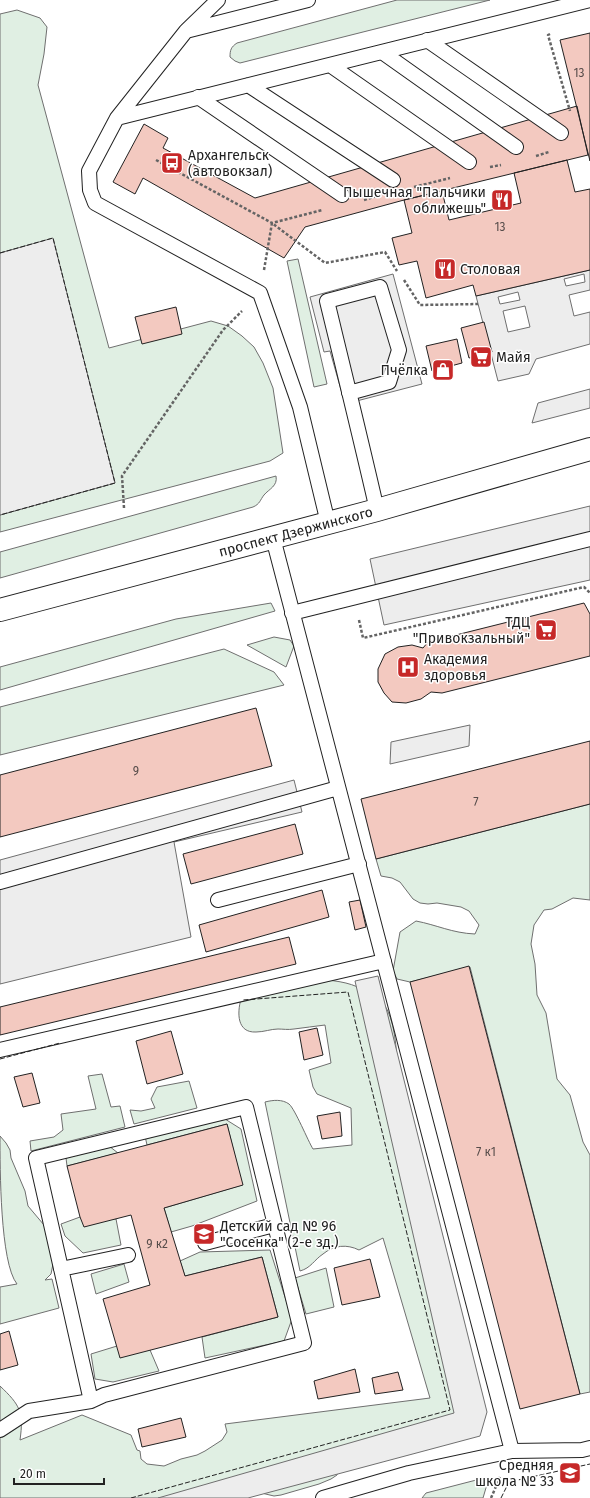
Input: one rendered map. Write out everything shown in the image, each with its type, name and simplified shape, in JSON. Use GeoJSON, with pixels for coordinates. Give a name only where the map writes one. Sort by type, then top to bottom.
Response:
{"type":"FeatureCollection","features":[{"type":"Feature","properties":{"kind":"main road","name":"проспект Дзержинского"},"geometry":{"type":"LineString","coordinates":[[0,610],[377,510],[590,449]]}},
{"type":"Feature","properties":{"kind":"lane"},"geometry":{"type":"LineString","coordinates":[[218,0],[186,31],[117,118],[89,171],[90,190],[95,203],[260,293],[300,407],[328,523]]}},
{"type":"Feature","properties":{"kind":"lane"},"geometry":{"type":"LineString","coordinates":[[186,31],[308,0]]}},
{"type":"Feature","properties":{"kind":"lane"},"geometry":{"type":"LineString","coordinates":[[117,118],[590,0]]}},
{"type":"Feature","properties":{"kind":"lane"},"geometry":{"type":"LineString","coordinates":[[427,40],[561,133]]}},
{"type":"Feature","properties":{"kind":"lane"},"geometry":{"type":"LineString","coordinates":[[382,52],[516,147]]}},
{"type":"Feature","properties":{"kind":"lane"},"geometry":{"type":"LineString","coordinates":[[330,65],[469,162]]}},
{"type":"Feature","properties":{"kind":"lane"},"geometry":{"type":"LineString","coordinates":[[248,85],[393,180]]}},
{"type":"Feature","properties":{"kind":"lane"},"geometry":{"type":"LineString","coordinates":[[198,97],[342,195]]}},
{"type":"Feature","properties":{"kind":"lane"},"geometry":{"type":"LineString","coordinates":[[349,393],[389,382],[399,350],[380,287],[327,301],[349,393],[377,510]]}},
{"type":"Feature","properties":{"kind":"lane"},"geometry":{"type":"LineString","coordinates":[[273,538],[512,1451]]}},
{"type":"Feature","properties":{"kind":"lane"},"geometry":{"type":"LineString","coordinates":[[292,613],[590,539]]}},
{"type":"Feature","properties":{"kind":"lane"},"geometry":{"type":"LineString","coordinates":[[0,882],[338,788]]}},
{"type":"Feature","properties":{"kind":"lane"},"geometry":{"type":"LineString","coordinates":[[218,900],[359,864]]}},
{"type":"Feature","properties":{"kind":"lane"},"geometry":{"type":"LineString","coordinates":[[0,1050],[384,961]]}},
{"type":"Feature","properties":{"kind":"lane"},"geometry":{"type":"LineString","coordinates":[[0,1430],[29,1411],[91,1401],[104,1395],[304,1343],[246,1107],[36,1158],[91,1401]]}},
{"type":"Feature","properties":{"kind":"lane"},"geometry":{"type":"LineString","coordinates":[[205,1243],[274,1225]]}},
{"type":"Feature","properties":{"kind":"lane"},"geometry":{"type":"LineString","coordinates":[[61,1269],[128,1255]]}},
{"type":"Feature","properties":{"kind":"lane"},"geometry":{"type":"LineString","coordinates":[[323,1498],[409,1473],[512,1451],[582,1450],[590,1448]]}},
{"type":"Feature","properties":{"kind":"path"},"geometry":{"type":"LineString","coordinates":[[555,32],[548,35],[572,115]]}},
{"type":"Feature","properties":{"kind":"path"},"geometry":{"type":"LineString","coordinates":[[534,156],[549,152]]}},
{"type":"Feature","properties":{"kind":"path"},"geometry":{"type":"LineString","coordinates":[[156,160],[272,223],[326,210]]}},
{"type":"Feature","properties":{"kind":"path"},"geometry":{"type":"LineString","coordinates":[[488,168],[503,164]]}},
{"type":"Feature","properties":{"kind":"path"},"geometry":{"type":"LineString","coordinates":[[410,188],[457,176]]}},
{"type":"Feature","properties":{"kind":"path"},"geometry":{"type":"LineString","coordinates":[[356,202],[380,196]]}},
{"type":"Feature","properties":{"kind":"path"},"geometry":{"type":"LineString","coordinates":[[124,508],[122,476],[223,330],[260,293],[272,223]]}},
{"type":"Feature","properties":{"kind":"path"},"geometry":{"type":"LineString","coordinates":[[359,618],[363,638],[584,587],[590,593]]}},
{"type":"Feature","properties":{"kind":"green space"},"geometry":{"type":"Polygon","coordinates":[[[397,0],[490,0],[240,63],[230,57],[231,49],[237,43],[397,0]]]}},
{"type":"Feature","properties":{"kind":"green space"},"geometry":{"type":"Polygon","coordinates":[[[17,10],[40,18],[47,27],[38,85],[109,348],[211,321],[228,326],[254,347],[263,363],[273,388],[283,453],[270,461],[0,532],[0,515],[115,483],[52,239],[0,253],[0,14],[17,10]]]}},
{"type":"Feature","properties":{"kind":"green space"},"geometry":{"type":"Polygon","coordinates":[[[298,259],[327,384],[314,387],[287,261],[298,259]]]}},
{"type":"Feature","properties":{"kind":"green space"},"geometry":{"type":"Polygon","coordinates":[[[276,476],[276,482],[273,487],[264,495],[259,503],[253,507],[0,578],[0,552],[276,476]]]}},
{"type":"Feature","properties":{"kind":"green space"},"geometry":{"type":"Polygon","coordinates":[[[271,603],[275,611],[0,690],[0,667],[176,619],[271,603]]]}},
{"type":"Feature","properties":{"kind":"green space"},"geometry":{"type":"Polygon","coordinates":[[[274,637],[290,640],[294,646],[286,667],[247,645],[274,637]]]}},
{"type":"Feature","properties":{"kind":"green space"},"geometry":{"type":"Polygon","coordinates":[[[224,649],[274,672],[284,685],[0,755],[0,707],[224,649]]]}},
{"type":"Feature","properties":{"kind":"green space"},"geometry":{"type":"Polygon","coordinates":[[[590,804],[590,900],[573,898],[552,909],[544,910],[534,925],[531,944],[535,964],[537,995],[546,1013],[557,1079],[570,1095],[583,1142],[590,1155],[590,1392],[580,1394],[470,967],[410,982],[397,979],[393,971],[400,932],[416,921],[459,932],[475,934],[479,925],[469,911],[461,907],[437,903],[420,903],[413,899],[400,882],[392,878],[381,876],[376,859],[590,804]]]}},
{"type":"Feature","properties":{"kind":"green space"},"geometry":{"type":"Polygon","coordinates":[[[327,980],[352,985],[379,999],[387,1009],[393,1026],[396,1044],[397,1069],[462,1414],[340,1468],[337,1475],[331,1479],[281,1495],[274,1496],[253,1491],[223,1498],[0,1498],[0,1386],[16,1404],[19,1410],[21,1416],[20,1440],[82,1415],[131,1435],[137,1450],[140,1451],[141,1459],[147,1464],[164,1466],[181,1459],[197,1455],[222,1440],[227,1432],[225,1424],[430,1398],[383,1238],[359,1250],[345,1246],[336,1247],[327,1251],[310,1266],[300,1271],[265,1102],[277,1100],[289,1104],[295,1112],[313,1149],[352,1145],[351,1108],[317,1094],[313,1087],[309,1070],[331,1063],[325,1025],[292,1029],[275,1029],[259,1032],[250,1031],[242,1026],[239,1010],[241,999],[327,980]]]}},
{"type":"Feature","properties":{"kind":"green space"},"geometry":{"type":"Polygon","coordinates":[[[102,1074],[111,1107],[120,1106],[125,1127],[31,1151],[30,1141],[54,1137],[63,1130],[61,1114],[96,1109],[88,1076],[102,1074]]]}},
{"type":"Feature","properties":{"kind":"green space"},"geometry":{"type":"Polygon","coordinates":[[[189,1081],[197,1108],[134,1124],[130,1110],[141,1111],[155,1108],[151,1099],[157,1087],[189,1081]]]}},
{"type":"Feature","properties":{"kind":"green space"},"geometry":{"type":"Polygon","coordinates":[[[225,1119],[241,1129],[257,1201],[192,1226],[171,1232],[164,1208],[242,1185],[227,1124],[147,1145],[145,1136],[225,1119]]]}},
{"type":"Feature","properties":{"kind":"green space"},"geometry":{"type":"Polygon","coordinates":[[[0,1136],[10,1150],[11,1158],[25,1191],[28,1206],[44,1225],[54,1259],[51,1274],[45,1280],[52,1279],[59,1308],[0,1324],[0,1287],[17,1284],[11,1273],[4,1236],[0,1136]]]}},
{"type":"Feature","properties":{"kind":"green space"},"geometry":{"type":"Polygon","coordinates":[[[109,1146],[118,1153],[67,1166],[66,1158],[109,1146]]]}},
{"type":"Feature","properties":{"kind":"green space"},"geometry":{"type":"Polygon","coordinates":[[[80,1217],[116,1219],[121,1245],[83,1253],[65,1236],[61,1224],[80,1217]]]}},
{"type":"Feature","properties":{"kind":"green space"},"geometry":{"type":"Polygon","coordinates":[[[270,1250],[292,1319],[284,1341],[205,1358],[202,1337],[278,1317],[262,1257],[185,1276],[180,1261],[200,1252],[270,1250]]]}},
{"type":"Feature","properties":{"kind":"green space"},"geometry":{"type":"Polygon","coordinates":[[[124,1264],[129,1282],[96,1294],[91,1274],[124,1264]]]}},
{"type":"Feature","properties":{"kind":"green space"},"geometry":{"type":"Polygon","coordinates":[[[326,1268],[334,1307],[306,1314],[295,1278],[326,1268]]]}},
{"type":"Feature","properties":{"kind":"green space"},"geometry":{"type":"Polygon","coordinates":[[[117,1346],[150,1350],[159,1371],[113,1382],[95,1379],[91,1354],[117,1346]]]}},
{"type":"Feature","properties":{"kind":"green space"},"geometry":{"type":"Polygon","coordinates":[[[484,1478],[488,1481],[483,1498],[422,1498],[426,1493],[484,1478]]]}},
{"type":"Feature","properties":{"kind":"shaded area"},"geometry":{"type":"Polygon","coordinates":[[[53,238],[115,483],[0,515],[0,253],[53,238]]]}},
{"type":"Feature","properties":{"kind":"shaded area"},"geometry":{"type":"Polygon","coordinates":[[[590,270],[590,290],[569,295],[574,316],[590,312],[590,344],[536,359],[529,374],[498,381],[476,296],[590,270]],[[584,274],[564,279],[566,286],[585,282],[584,274]],[[518,292],[498,297],[500,304],[520,300],[518,292]],[[525,306],[503,311],[508,332],[530,327],[525,306]]]}},
{"type":"Feature","properties":{"kind":"shaded area"},"geometry":{"type":"Polygon","coordinates":[[[393,274],[422,384],[345,404],[330,351],[324,352],[310,297],[393,274]]]}},
{"type":"Feature","properties":{"kind":"shaded area"},"geometry":{"type":"Polygon","coordinates":[[[590,389],[590,408],[532,423],[538,403],[590,389]]]}},
{"type":"Feature","properties":{"kind":"shaded area"},"geometry":{"type":"Polygon","coordinates":[[[590,506],[590,580],[384,625],[370,559],[590,506]]]}},
{"type":"Feature","properties":{"kind":"shaded area"},"geometry":{"type":"Polygon","coordinates":[[[470,725],[469,746],[390,764],[391,742],[470,725]]]}},
{"type":"Feature","properties":{"kind":"shaded area"},"geometry":{"type":"Polygon","coordinates":[[[294,780],[302,812],[174,842],[191,937],[0,984],[0,860],[294,780]]]}},
{"type":"Feature","properties":{"kind":"shaded area"},"geometry":{"type":"Polygon","coordinates":[[[378,976],[487,1412],[480,1436],[248,1498],[158,1498],[454,1413],[355,981],[378,976]]]}},
{"type":"Feature","properties":{"kind":"building"},"geometry":{"type":"Polygon","coordinates":[[[590,33],[590,161],[560,40],[590,33]]]}},
{"type":"Feature","properties":{"kind":"building"},"geometry":{"type":"Polygon","coordinates":[[[577,106],[588,155],[404,200],[305,227],[284,258],[143,178],[135,194],[113,182],[144,124],[168,138],[163,148],[255,198],[577,106]]]}},
{"type":"Feature","properties":{"kind":"building"},"geometry":{"type":"Polygon","coordinates":[[[567,160],[575,192],[590,189],[590,270],[476,296],[473,285],[426,298],[417,261],[399,265],[392,238],[412,233],[404,200],[442,191],[449,220],[521,203],[514,173],[567,160]]]}},
{"type":"Feature","properties":{"kind":"building"},"geometry":{"type":"Polygon","coordinates":[[[176,307],[182,334],[142,344],[135,317],[176,307]]]}},
{"type":"Feature","properties":{"kind":"building"},"geometry":{"type":"Polygon","coordinates":[[[484,322],[492,352],[469,358],[461,328],[484,322]]]}},
{"type":"Feature","properties":{"kind":"building"},"geometry":{"type":"Polygon","coordinates":[[[457,339],[462,363],[432,371],[426,346],[457,339]]]}},
{"type":"Feature","properties":{"kind":"building"},"geometry":{"type":"Polygon","coordinates":[[[584,603],[590,614],[590,656],[442,693],[431,692],[421,699],[406,703],[392,702],[384,693],[378,682],[378,669],[385,654],[398,647],[412,645],[423,648],[428,642],[584,603]]]}},
{"type":"Feature","properties":{"kind":"building"},"geometry":{"type":"Polygon","coordinates":[[[256,708],[272,766],[0,837],[0,775],[256,708]]]}},
{"type":"Feature","properties":{"kind":"building"},"geometry":{"type":"Polygon","coordinates":[[[590,741],[590,804],[376,859],[361,799],[590,741]]]}},
{"type":"Feature","properties":{"kind":"building"},"geometry":{"type":"Polygon","coordinates":[[[295,824],[303,854],[191,884],[183,854],[295,824]]]}},
{"type":"Feature","properties":{"kind":"building"},"geometry":{"type":"Polygon","coordinates":[[[322,890],[329,917],[206,952],[199,925],[322,890]]]}},
{"type":"Feature","properties":{"kind":"building"},"geometry":{"type":"Polygon","coordinates":[[[360,900],[366,927],[355,930],[349,902],[360,900]]]}},
{"type":"Feature","properties":{"kind":"building"},"geometry":{"type":"Polygon","coordinates":[[[289,937],[296,964],[0,1035],[0,1007],[289,937]]]}},
{"type":"Feature","properties":{"kind":"building"},"geometry":{"type":"Polygon","coordinates":[[[469,966],[580,1394],[520,1409],[410,982],[469,966]]]}},
{"type":"Feature","properties":{"kind":"building"},"geometry":{"type":"Polygon","coordinates":[[[317,1028],[323,1055],[304,1060],[299,1032],[317,1028]]]}},
{"type":"Feature","properties":{"kind":"building"},"geometry":{"type":"Polygon","coordinates":[[[171,1031],[183,1074],[147,1084],[136,1041],[171,1031]]]}},
{"type":"Feature","properties":{"kind":"building"},"geometry":{"type":"Polygon","coordinates":[[[32,1073],[40,1103],[23,1107],[14,1077],[32,1073]]]}},
{"type":"Feature","properties":{"kind":"building"},"geometry":{"type":"Polygon","coordinates":[[[340,1112],[342,1136],[322,1139],[317,1116],[340,1112]]]}},
{"type":"Feature","properties":{"kind":"building"},"geometry":{"type":"Polygon","coordinates":[[[227,1124],[243,1185],[164,1208],[185,1276],[262,1257],[278,1317],[120,1358],[103,1299],[150,1285],[131,1215],[84,1227],[67,1166],[227,1124]]]}},
{"type":"Feature","properties":{"kind":"building"},"geometry":{"type":"Polygon","coordinates":[[[370,1259],[380,1297],[342,1305],[334,1268],[370,1259]]]}},
{"type":"Feature","properties":{"kind":"building"},"geometry":{"type":"Polygon","coordinates":[[[9,1331],[18,1365],[0,1370],[0,1334],[9,1331]]]}},
{"type":"Feature","properties":{"kind":"building"},"geometry":{"type":"Polygon","coordinates":[[[355,1369],[360,1392],[318,1399],[314,1381],[355,1369]]]}},
{"type":"Feature","properties":{"kind":"building"},"geometry":{"type":"Polygon","coordinates":[[[398,1372],[403,1390],[375,1394],[372,1378],[398,1372]]]}},
{"type":"Feature","properties":{"kind":"building"},"geometry":{"type":"Polygon","coordinates":[[[181,1418],[186,1437],[142,1447],[138,1429],[181,1418]]]}},
{"type":"Feature","properties":{"kind":"fence"},"geometry":{"type":"LineString","coordinates":[[0,253],[53,238],[115,483],[0,515]]}},
{"type":"Feature","properties":{"kind":"fence"},"geometry":{"type":"LineString","coordinates":[[131,1498],[450,1410],[348,992],[243,1000]]}},
{"type":"Feature","properties":{"kind":"fence"},"geometry":{"type":"LineString","coordinates":[[0,1059],[60,1043]]}},
{"type":"Feature","properties":{"kind":"fence"},"geometry":{"type":"LineString","coordinates":[[501,1498],[509,1482],[590,1464]]}},
{"type":"Feature","properties":{"kind":"place","name":"Архангельск (автовокзал)"},"geometry":{"type":"Point","coordinates":[172,163]}},
{"type":"Feature","properties":{"kind":"place","name":"Пышечная \"Пальчики оближешь\""},"geometry":{"type":"Point","coordinates":[502,200]}},
{"type":"Feature","properties":{"kind":"place","name":"Столовая"},"geometry":{"type":"Point","coordinates":[445,269]}},
{"type":"Feature","properties":{"kind":"place","name":"Майя"},"geometry":{"type":"Point","coordinates":[481,357]}},
{"type":"Feature","properties":{"kind":"place","name":"Пчёлка"},"geometry":{"type":"Point","coordinates":[443,370]}},
{"type":"Feature","properties":{"kind":"place","name":"ТДЦ \"Привокзальный\""},"geometry":{"type":"Point","coordinates":[546,630]}},
{"type":"Feature","properties":{"kind":"place","name":"Академия здоровья"},"geometry":{"type":"Point","coordinates":[408,667]}},
{"type":"Feature","properties":{"kind":"place","name":"Детский сад № 96 \"Сосенка\" (2-е зд.)"},"geometry":{"type":"Point","coordinates":[204,1234]}},
{"type":"Feature","properties":{"kind":"place","name":"Средняя школа № 33"},"geometry":{"type":"Point","coordinates":[570,1473]}}]}
